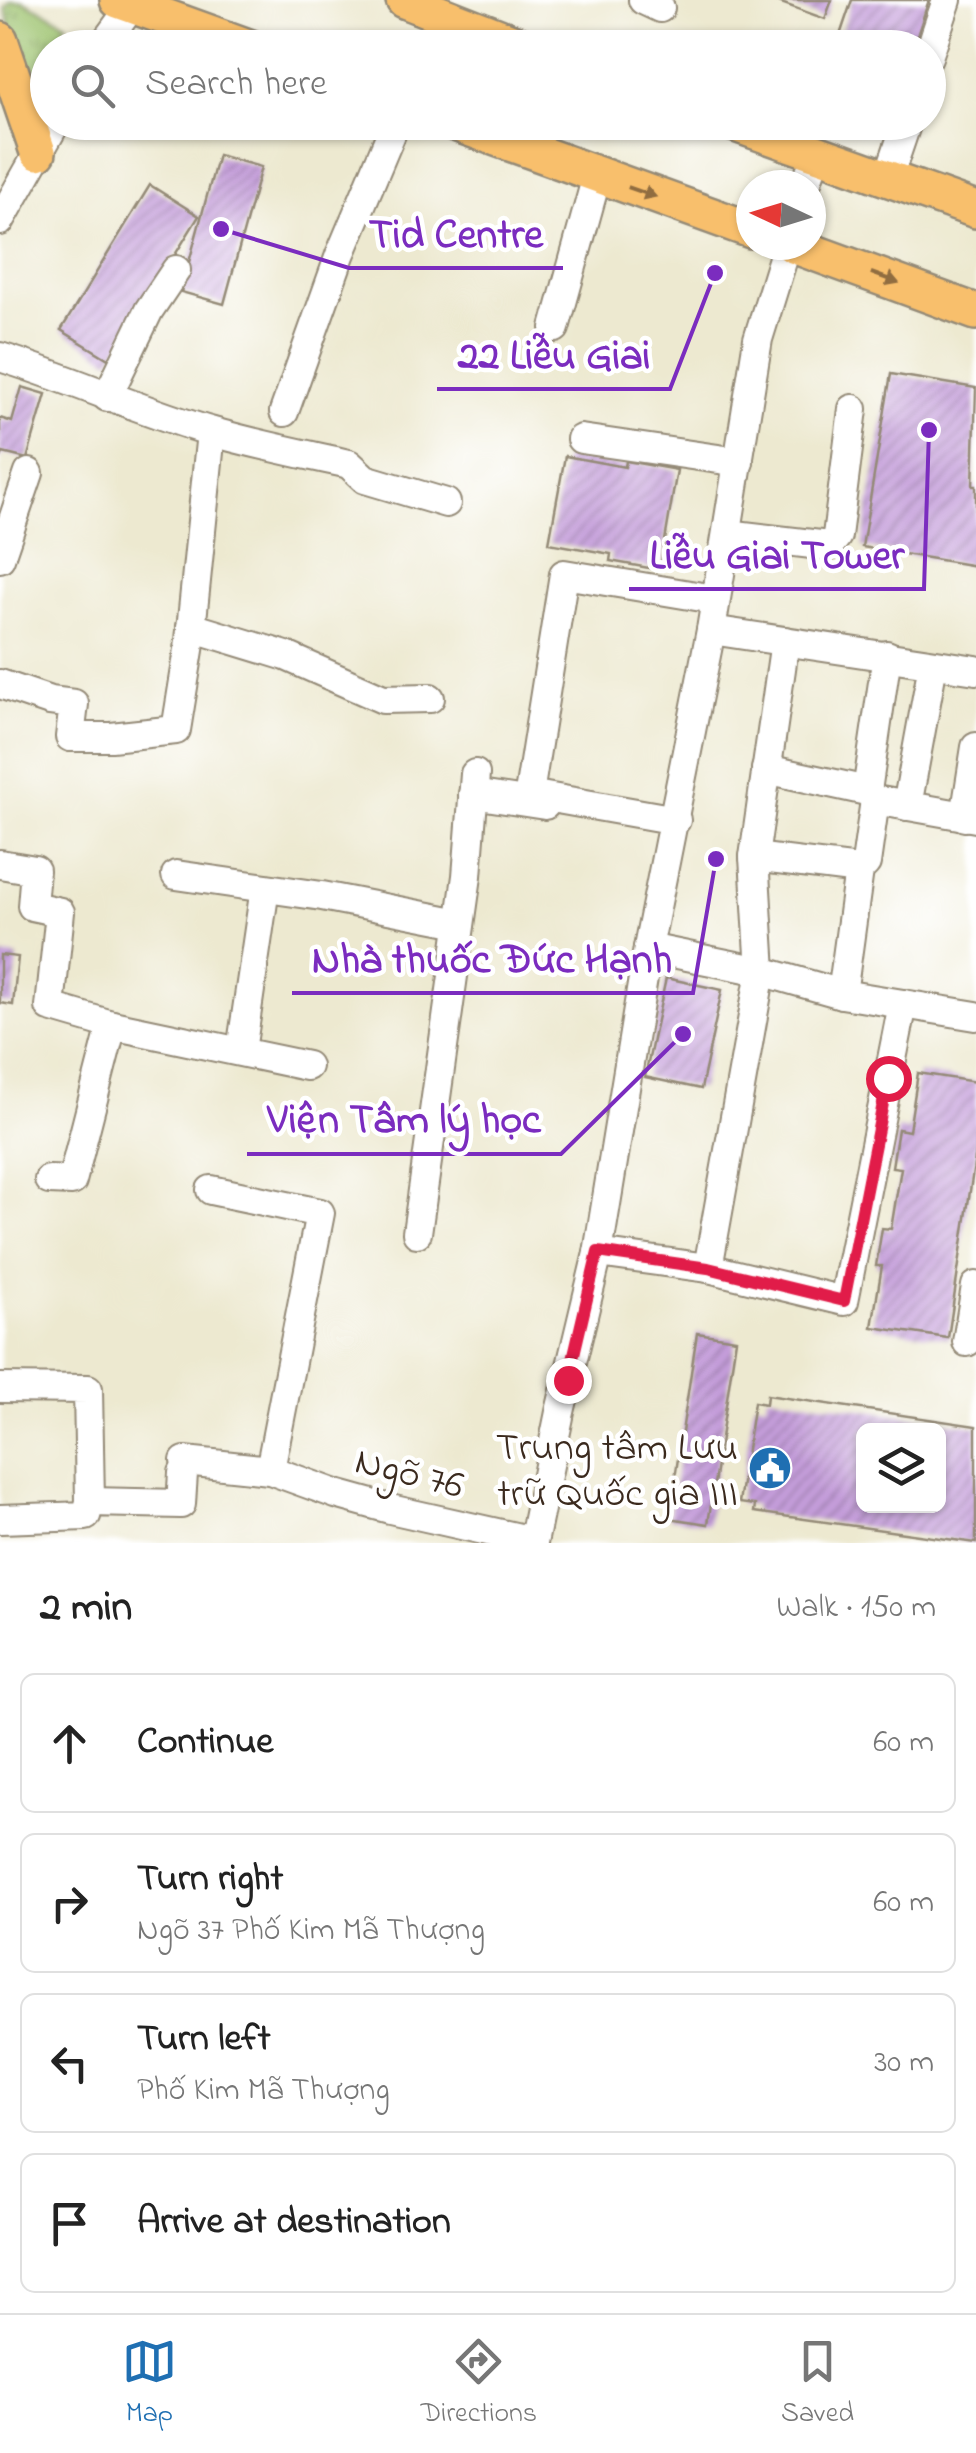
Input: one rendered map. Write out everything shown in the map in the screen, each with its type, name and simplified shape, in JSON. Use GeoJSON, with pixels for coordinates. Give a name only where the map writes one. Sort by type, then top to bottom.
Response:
{"type":"FeatureCollection","features":[{"type":"Feature","properties":{"kind":"main road"},"geometry":{"type":"LineString","coordinates":[[404,0],[481,30]]}},
{"type":"Feature","properties":{"kind":"main road"},"geometry":{"type":"LineString","coordinates":[[128,2],[203,30]]}},
{"type":"Feature","properties":{"kind":"main road"},"geometry":{"type":"LineString","coordinates":[[0,40],[30,102]]}},
{"type":"Feature","properties":{"kind":"main road"},"geometry":{"type":"LineString","coordinates":[[500,140],[736,225]]}},
{"type":"Feature","properties":{"kind":"main road"},"geometry":{"type":"LineString","coordinates":[[761,140],[811,169],[888,178],[976,210]]}},
{"type":"Feature","properties":{"kind":"main road"},"geometry":{"type":"LineString","coordinates":[[826,258],[976,312]]}},
{"type":"Feature","properties":{"kind":"street"},"geometry":{"type":"LineString","coordinates":[[937,30],[947,0]]}},
{"type":"Feature","properties":{"kind":"street"},"geometry":{"type":"LineString","coordinates":[[112,30],[128,2]]}},
{"type":"Feature","properties":{"kind":"street"},"geometry":{"type":"LineString","coordinates":[[0,220],[45,140]]}},
{"type":"Feature","properties":{"kind":"street"},"geometry":{"type":"LineString","coordinates":[[284,412],[340,255],[388,140]]}},
{"type":"Feature","properties":{"kind":"street"},"geometry":{"type":"LineString","coordinates":[[888,178],[901,140]]}},
{"type":"Feature","properties":{"kind":"street"},"geometry":{"type":"LineString","coordinates":[[555,328],[597,176]]}},
{"type":"Feature","properties":{"kind":"street"},"geometry":{"type":"LineString","coordinates":[[533,1542],[598,1252],[648,948],[711,630],[758,339],[785,260]]}},
{"type":"Feature","properties":{"kind":"street"},"geometry":{"type":"LineString","coordinates":[[107,396],[149,310],[176,270]]}},
{"type":"Feature","properties":{"kind":"street"},"geometry":{"type":"LineString","coordinates":[[0,357],[211,432],[350,464],[365,479],[446,503]]}},
{"type":"Feature","properties":{"kind":"street"},"geometry":{"type":"LineString","coordinates":[[727,534],[829,546],[837,536],[853,409]]}},
{"type":"Feature","properties":{"kind":"street"},"geometry":{"type":"LineString","coordinates":[[0,684],[50,701],[74,704],[70,737],[176,730],[211,432]]}},
{"type":"Feature","properties":{"kind":"street"},"geometry":{"type":"LineString","coordinates":[[581,439],[740,462]]}},
{"type":"Feature","properties":{"kind":"street"},"geometry":{"type":"LineString","coordinates":[[0,558],[29,473]]}},
{"type":"Feature","properties":{"kind":"street"},"geometry":{"type":"LineString","coordinates":[[675,824],[529,794],[564,574],[714,599]]}},
{"type":"Feature","properties":{"kind":"street"},"geometry":{"type":"LineString","coordinates":[[191,628],[286,656],[383,699],[430,698]]}},
{"type":"Feature","properties":{"kind":"street"},"geometry":{"type":"LineString","coordinates":[[711,630],[976,670]]}},
{"type":"Feature","properties":{"kind":"street"},"geometry":{"type":"LineString","coordinates":[[708,1268],[761,972],[754,857],[785,641]]}},
{"type":"Feature","properties":{"kind":"street"},"geometry":{"type":"LineString","coordinates":[[842,994],[859,870],[866,862],[886,655]]}},
{"type":"Feature","properties":{"kind":"street"},"geometry":{"type":"LineString","coordinates":[[907,806],[933,664]]}},
{"type":"Feature","properties":{"kind":"street"},"geometry":{"type":"LineString","coordinates":[[766,768],[907,806],[970,817],[976,748]]}},
{"type":"Feature","properties":{"kind":"street"},"geometry":{"type":"LineString","coordinates":[[417,1233],[460,924],[474,784],[675,824]]}},
{"type":"Feature","properties":{"kind":"street"},"geometry":{"type":"LineString","coordinates":[[754,857],[859,870]]}},
{"type":"Feature","properties":{"kind":"street"},"geometry":{"type":"LineString","coordinates":[[0,864],[36,870],[32,906],[60,912],[50,1007],[112,1025],[307,1066]]}},
{"type":"Feature","properties":{"kind":"street"},"geometry":{"type":"LineString","coordinates":[[176,874],[460,924]]}},
{"type":"Feature","properties":{"kind":"street"},"geometry":{"type":"LineString","coordinates":[[241,1051],[265,888]]}},
{"type":"Feature","properties":{"kind":"street"},"geometry":{"type":"LineString","coordinates":[[648,948],[842,994],[976,1016]]}},
{"type":"Feature","properties":{"kind":"street"},"geometry":{"type":"LineString","coordinates":[[598,1252],[708,1268],[844,1301],[903,1004]]}},
{"type":"Feature","properties":{"kind":"street"},"geometry":{"type":"LineString","coordinates":[[49,1180],[72,1181],[112,1025]]}},
{"type":"Feature","properties":{"kind":"street"},"geometry":{"type":"LineString","coordinates":[[212,1190],[320,1214],[270,1470]]}},
{"type":"Feature","properties":{"kind":"street"},"geometry":{"type":"LineString","coordinates":[[967,1342],[976,1286]]}},
{"type":"Feature","properties":{"kind":"street"},"geometry":{"type":"LineString","coordinates":[[0,1388],[88,1389],[90,1502],[86,1516],[0,1519]]}},
{"type":"Feature","properties":{"kind":"street","name":"Ngõ 76"},"geometry":{"type":"LineString","coordinates":[[90,1502],[181,1504],[184,1467],[270,1470],[390,1509],[533,1542]]}},
{"type":"Feature","properties":{"kind":"green space"},"geometry":{"type":"Polygon","coordinates":[[[11,1],[23,1],[67,23],[63,30],[30,30],[29,87],[5,8],[11,1]]]}},
{"type":"Feature","properties":{"kind":"building"},"geometry":{"type":"Polygon","coordinates":[[[773,0],[832,0],[825,19],[773,0]]]}},
{"type":"Feature","properties":{"kind":"building"},"geometry":{"type":"Polygon","coordinates":[[[852,0],[929,0],[919,30],[842,30],[852,0]]]}},
{"type":"Feature","properties":{"kind":"building"},"geometry":{"type":"Polygon","coordinates":[[[218,155],[261,167],[224,304],[181,292],[218,155]]]}},
{"type":"Feature","properties":{"kind":"building"},"geometry":{"type":"Polygon","coordinates":[[[150,185],[199,216],[110,360],[61,330],[150,185]]]}},
{"type":"Feature","properties":{"kind":"building"},"geometry":{"type":"Polygon","coordinates":[[[891,374],[976,388],[976,566],[862,547],[891,374]]]}},
{"type":"Feature","properties":{"kind":"building"},"geometry":{"type":"Polygon","coordinates":[[[22,387],[46,394],[27,459],[3,453],[0,460],[0,418],[12,422],[22,387]]]}},
{"type":"Feature","properties":{"kind":"building"},"geometry":{"type":"Polygon","coordinates":[[[565,456],[625,467],[626,461],[677,470],[660,570],[610,561],[611,554],[549,543],[565,456]]]}},
{"type":"Feature","properties":{"kind":"building"},"geometry":{"type":"Polygon","coordinates":[[[0,955],[18,957],[13,1005],[0,1003],[0,955]]]}},
{"type":"Feature","properties":{"kind":"building"},"geometry":{"type":"Polygon","coordinates":[[[666,978],[722,990],[701,1089],[645,1077],[666,978]]]}},
{"type":"Feature","properties":{"kind":"building"},"geometry":{"type":"Polygon","coordinates":[[[918,1073],[976,1082],[976,1151],[948,1338],[872,1327],[882,1266],[876,1266],[882,1228],[891,1229],[901,1168],[892,1167],[898,1129],[909,1131],[918,1073]]]}},
{"type":"Feature","properties":{"kind":"building"},"geometry":{"type":"Polygon","coordinates":[[[697,1333],[736,1339],[708,1524],[669,1518],[697,1333]]]}},
{"type":"Feature","properties":{"kind":"building"},"geometry":{"type":"Polygon","coordinates":[[[767,1395],[976,1426],[976,1543],[754,1512],[755,1505],[739,1503],[754,1402],[766,1404],[767,1395]]]}},
{"type":"Feature","properties":{"kind":"place","name":"Tid Centre"},"geometry":{"type":"Point","coordinates":[221,229]}},
{"type":"Feature","properties":{"kind":"place","name":"22 Liễu Giai"},"geometry":{"type":"Point","coordinates":[715,273]}},
{"type":"Feature","properties":{"kind":"place","name":"Liễu Giai Tower"},"geometry":{"type":"Point","coordinates":[929,430]}},
{"type":"Feature","properties":{"kind":"place","name":"Nhà thuốc Đức Hạnh"},"geometry":{"type":"Point","coordinates":[716,859]}},
{"type":"Feature","properties":{"kind":"place","name":"Viện Tâm lý học"},"geometry":{"type":"Point","coordinates":[683,1034]}},
{"type":"Feature","properties":{"kind":"place","name":"Trung tâm Lưu trữ Quốc gia III"},"geometry":{"type":"Point","coordinates":[770,1468]}},
{"type":"Feature","properties":{"kind":"route"},"geometry":{"type":"LineString","coordinates":[[568,1380],[598,1252],[708,1268],[844,1301],[888,1078]]}}]}
